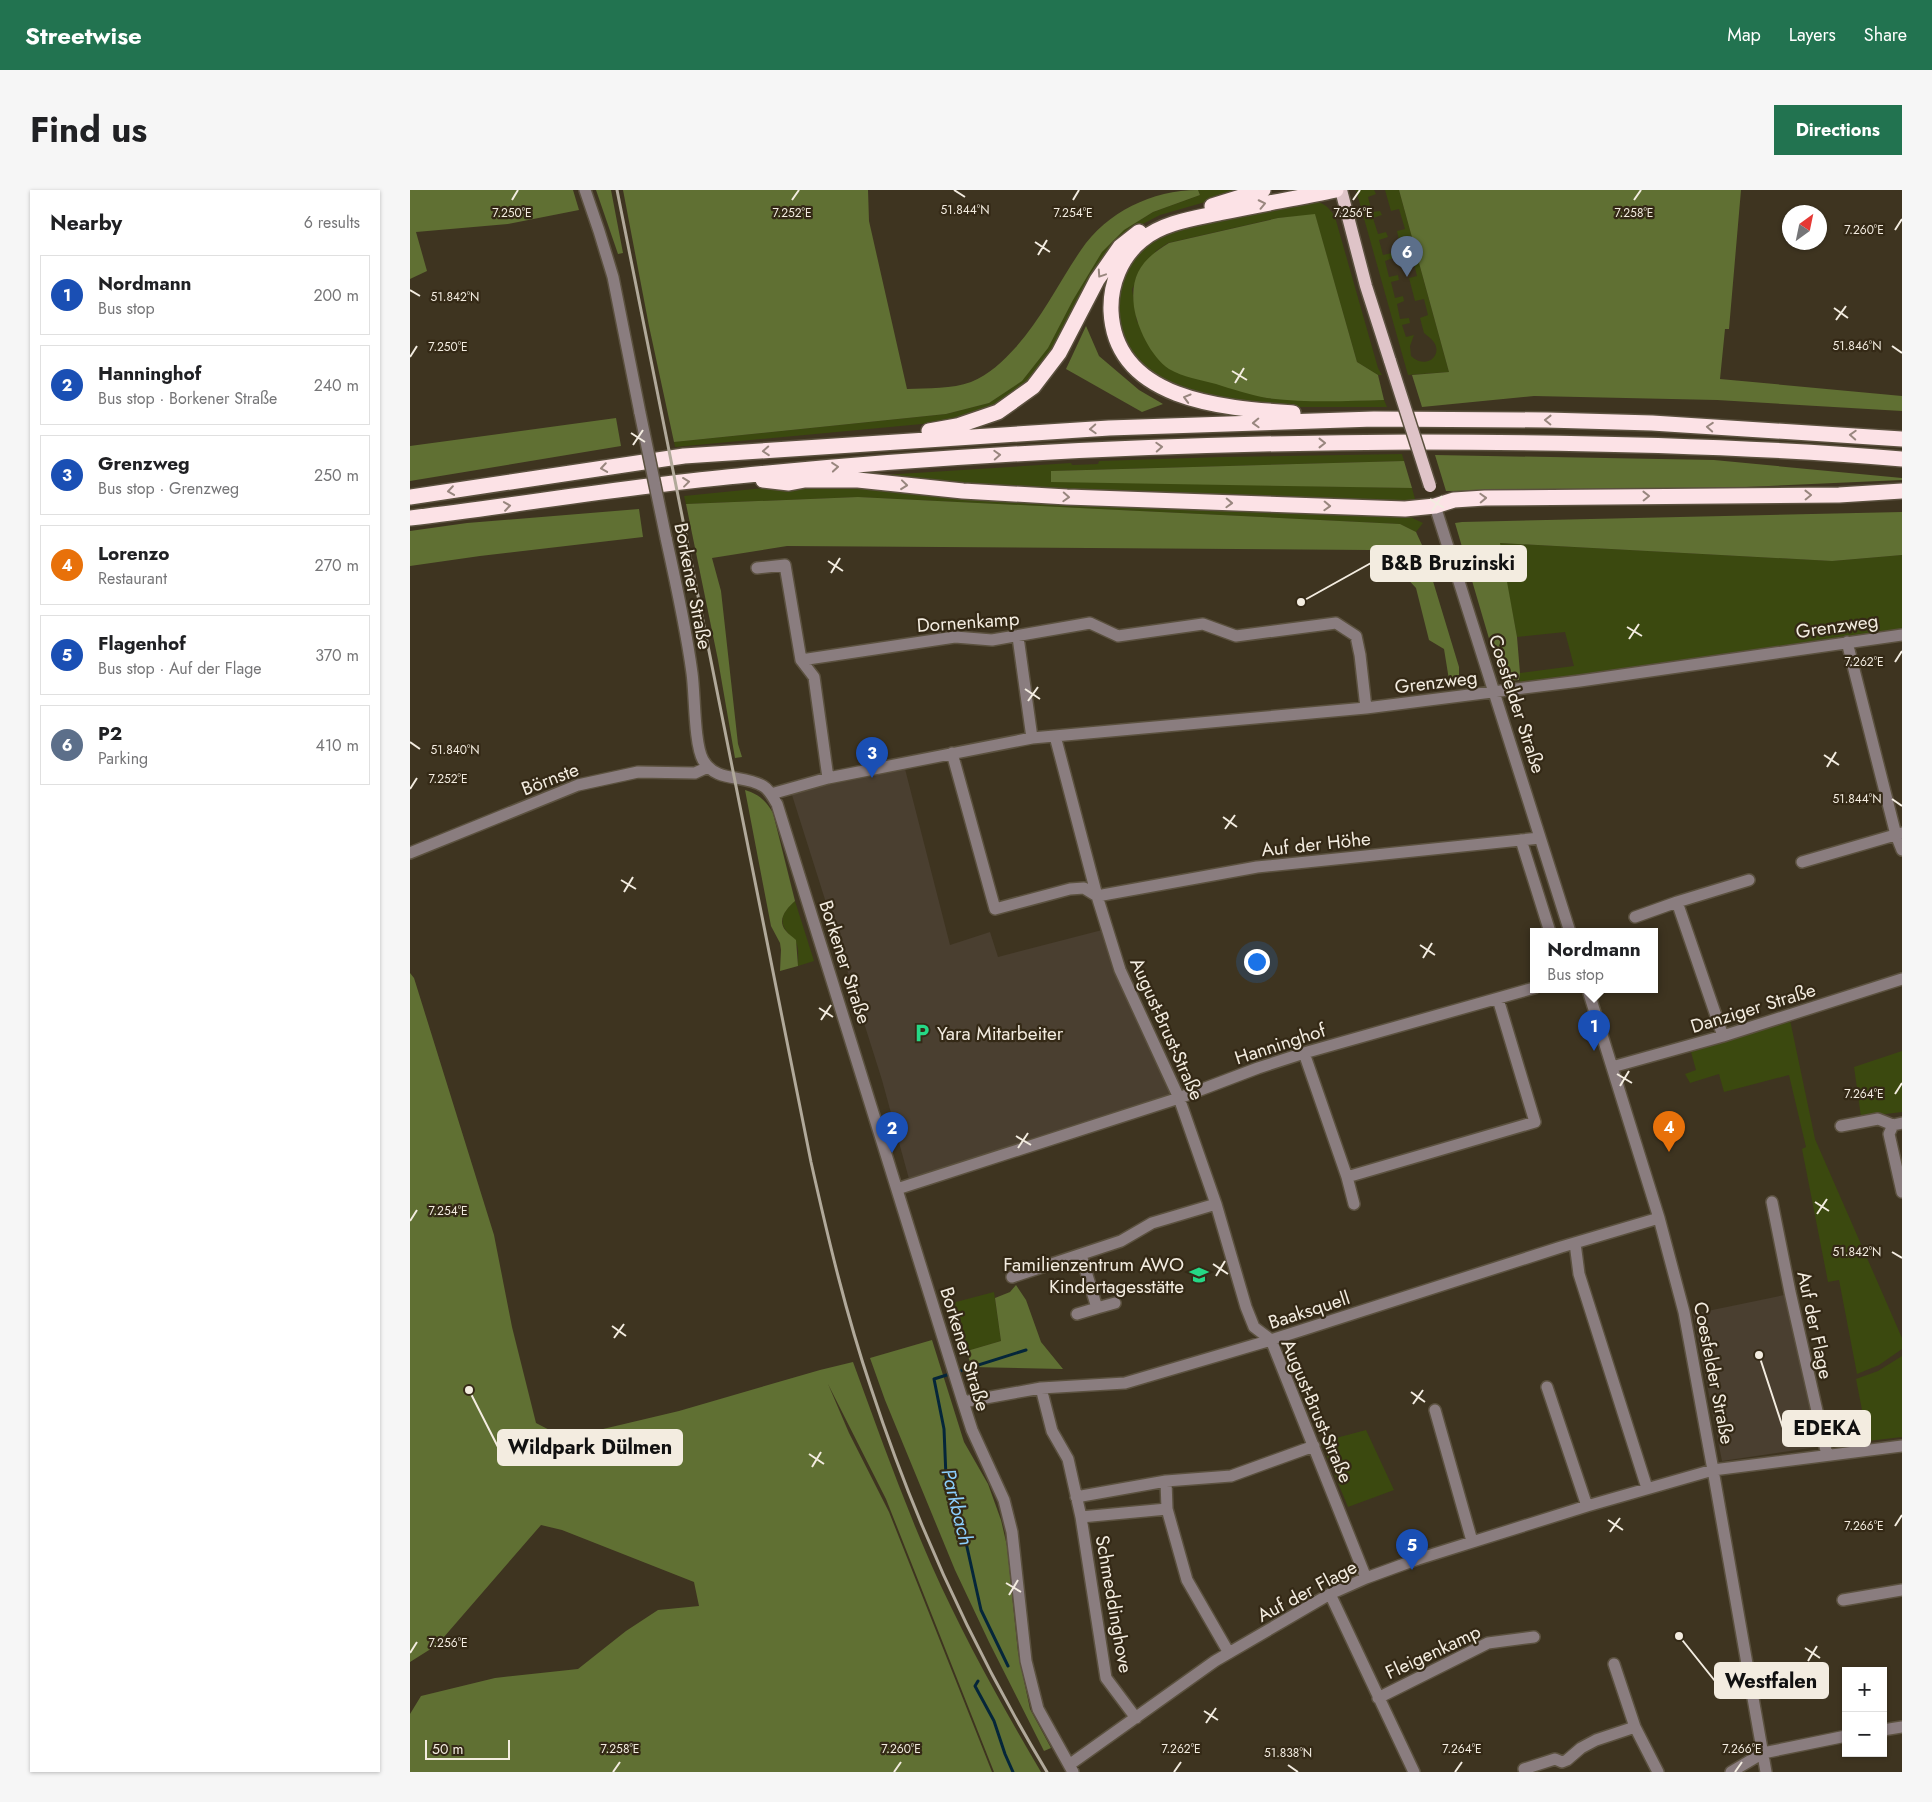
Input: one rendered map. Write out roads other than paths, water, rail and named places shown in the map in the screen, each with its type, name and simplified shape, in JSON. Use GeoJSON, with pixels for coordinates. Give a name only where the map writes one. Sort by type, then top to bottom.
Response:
{"type":"FeatureCollection","features":[{"type":"Feature","properties":{"kind":"highway"},"geometry":{"type":"LineString","coordinates":[[866,444],[958,426],[998,412],[1033,387],[1059,354],[1097,280],[1120,247],[1138,232],[1165,219],[1263,190]]}},
{"type":"Feature","properties":{"kind":"highway"},"geometry":{"type":"LineString","coordinates":[[1336,190],[1197,218],[1164,227],[1142,239],[1126,257],[1118,272],[1110,297],[1112,323],[1117,343],[1127,360],[1140,373],[1158,386],[1178,395],[1200,401],[1263,411],[1374,419]]}},
{"type":"Feature","properties":{"kind":"highway"},"geometry":{"type":"LineString","coordinates":[[410,497],[684,456],[1109,428],[1374,419],[1537,420],[1642,422],[1902,439]]}},
{"type":"Feature","properties":{"kind":"highway"},"geometry":{"type":"LineString","coordinates":[[410,518],[734,476],[980,456],[1169,446],[1289,443],[1508,442],[1690,447],[1902,459]]}},
{"type":"Feature","properties":{"kind":"highway"},"geometry":{"type":"LineString","coordinates":[[734,476],[789,483],[805,480],[858,480],[964,491],[1067,497],[1405,509],[1435,506],[1454,500],[1485,498],[1839,495],[1902,491]]}},
{"type":"Feature","properties":{"kind":"main road","name":"Coesfelder Straße"},"geometry":{"type":"LineString","coordinates":[[1341,190],[1366,286],[1435,506]]}},
{"type":"Feature","properties":{"kind":"street","name":"Borkener Straße"},"geometry":{"type":"LineString","coordinates":[[585,190],[613,277],[693,674],[699,749],[708,767]]}},
{"type":"Feature","properties":{"kind":"street","name":"Coesfelder Straße"},"geometry":{"type":"LineString","coordinates":[[1435,506],[1569,928]]}},
{"type":"Feature","properties":{"kind":"street"},"geometry":{"type":"LineString","coordinates":[[757,568],[785,565],[801,660],[814,678],[828,778]]}},
{"type":"Feature","properties":{"kind":"street","name":"Dornenkamp"},"geometry":{"type":"LineString","coordinates":[[801,660],[955,637],[992,640],[1018,637],[1090,623],[1118,636],[1203,624],[1236,636],[1336,623],[1356,636],[1366,708]]}},
{"type":"Feature","properties":{"kind":"street","name":"Grenzweg"},"geometry":{"type":"LineString","coordinates":[[771,794],[828,778],[1032,738],[1366,708],[1580,681],[1902,635]]}},
{"type":"Feature","properties":{"kind":"street"},"geometry":{"type":"LineString","coordinates":[[1018,637],[1032,738]]}},
{"type":"Feature","properties":{"kind":"street"},"geometry":{"type":"LineString","coordinates":[[1847,642],[1902,850]]}},
{"type":"Feature","properties":{"kind":"street","name":"August-Brust-Straße"},"geometry":{"type":"LineString","coordinates":[[1055,736],[1097,896],[1120,970],[1180,1098],[1216,1204],[1246,1307],[1254,1327],[1271,1340],[1366,1578]]}},
{"type":"Feature","properties":{"kind":"street"},"geometry":{"type":"LineString","coordinates":[[952,753],[995,909],[1070,889],[1084,888],[1097,896]]}},
{"type":"Feature","properties":{"kind":"street"},"geometry":{"type":"LineString","coordinates":[[708,767],[721,776],[749,780],[764,787],[771,794]]}},
{"type":"Feature","properties":{"kind":"street","name":"Börnste"},"geometry":{"type":"LineString","coordinates":[[410,853],[578,785],[638,772],[695,773],[708,767]]}},
{"type":"Feature","properties":{"kind":"street","name":"Borkener Straße"},"geometry":{"type":"LineString","coordinates":[[771,794],[782,819],[963,1402],[975,1437],[1004,1500],[1010,1523],[1026,1661],[1038,1709],[1071,1769]]}},
{"type":"Feature","properties":{"kind":"street"},"geometry":{"type":"LineString","coordinates":[[1802,862],[1899,834]]}},
{"type":"Feature","properties":{"kind":"street","name":"Auf der Höhe"},"geometry":{"type":"LineString","coordinates":[[1097,896],[1257,868],[1540,838]]}},
{"type":"Feature","properties":{"kind":"street"},"geometry":{"type":"LineString","coordinates":[[1521,840],[1549,928]]}},
{"type":"Feature","properties":{"kind":"street"},"geometry":{"type":"LineString","coordinates":[[1635,917],[1749,880]]}},
{"type":"Feature","properties":{"kind":"street"},"geometry":{"type":"LineString","coordinates":[[1678,902],[1723,1036]]}},
{"type":"Feature","properties":{"kind":"street","name":"Danziger Straße"},"geometry":{"type":"LineString","coordinates":[[1612,1067],[1723,1036],[1902,979]]}},
{"type":"Feature","properties":{"kind":"street","name":"Hanninghof"},"geometry":{"type":"LineString","coordinates":[[896,1189],[1180,1098],[1304,1052],[1530,989]]}},
{"type":"Feature","properties":{"kind":"street","name":"Coesfelder Straße"},"geometry":{"type":"LineString","coordinates":[[1589,993],[1660,1218],[1684,1312],[1766,1772]]}},
{"type":"Feature","properties":{"kind":"street"},"geometry":{"type":"LineString","coordinates":[[1347,1177],[1535,1122],[1498,999]]}},
{"type":"Feature","properties":{"kind":"street"},"geometry":{"type":"LineString","coordinates":[[1304,1052],[1347,1177],[1354,1204]]}},
{"type":"Feature","properties":{"kind":"street"},"geometry":{"type":"LineString","coordinates":[[1841,1126],[1878,1119],[1897,1124],[1888,1134],[1902,1192]]}},
{"type":"Feature","properties":{"kind":"street","name":"Auf der Flage"},"geometry":{"type":"LineString","coordinates":[[1772,1202],[1827,1456]]}},
{"type":"Feature","properties":{"kind":"street"},"geometry":{"type":"LineString","coordinates":[[1012,1278],[1121,1241],[1152,1223],[1216,1204]]}},
{"type":"Feature","properties":{"kind":"street","name":"Baaksquell"},"geometry":{"type":"LineString","coordinates":[[963,1402],[1041,1388],[1125,1383],[1271,1340],[1575,1243],[1660,1218]]}},
{"type":"Feature","properties":{"kind":"street"},"geometry":{"type":"LineString","coordinates":[[1575,1243],[1579,1274],[1647,1488]]}},
{"type":"Feature","properties":{"kind":"street"},"geometry":{"type":"LineString","coordinates":[[1081,1255],[1097,1308]]}},
{"type":"Feature","properties":{"kind":"street"},"geometry":{"type":"LineString","coordinates":[[1077,1314],[1115,1303]]}},
{"type":"Feature","properties":{"kind":"street"},"geometry":{"type":"LineString","coordinates":[[1547,1387],[1587,1506]]}},
{"type":"Feature","properties":{"kind":"street","name":"Schmeddinghove"},"geometry":{"type":"LineString","coordinates":[[1041,1388],[1052,1432],[1068,1459],[1081,1517],[1106,1678],[1136,1718]]}},
{"type":"Feature","properties":{"kind":"street"},"geometry":{"type":"LineString","coordinates":[[1435,1410],[1472,1542]]}},
{"type":"Feature","properties":{"kind":"street"},"geometry":{"type":"LineString","coordinates":[[1076,1497],[1166,1481],[1231,1476],[1314,1446]]}},
{"type":"Feature","properties":{"kind":"street","name":"Auf der Flage"},"geometry":{"type":"LineString","coordinates":[[1071,1769],[1136,1718],[1229,1653],[1330,1594],[1366,1578],[1587,1506],[1713,1470],[1902,1446]]}},
{"type":"Feature","properties":{"kind":"street"},"geometry":{"type":"LineString","coordinates":[[1166,1481],[1167,1510],[1187,1580],[1229,1653]]}},
{"type":"Feature","properties":{"kind":"street","name":"Schmeddinghove"},"geometry":{"type":"LineString","coordinates":[[1081,1517],[1167,1510]]}},
{"type":"Feature","properties":{"kind":"street"},"geometry":{"type":"LineString","coordinates":[[1843,1600],[1902,1590]]}},
{"type":"Feature","properties":{"kind":"street","name":"Fleigenkamp"},"geometry":{"type":"LineString","coordinates":[[1330,1594],[1414,1772]]}},
{"type":"Feature","properties":{"kind":"street","name":"Fleigenkamp"},"geometry":{"type":"LineString","coordinates":[[1378,1698],[1488,1643],[1534,1637]]}},
{"type":"Feature","properties":{"kind":"street"},"geometry":{"type":"LineString","coordinates":[[1614,1664],[1635,1727],[1658,1772]]}},
{"type":"Feature","properties":{"kind":"street"},"geometry":{"type":"LineString","coordinates":[[1524,1768],[1555,1760],[1562,1762],[1596,1740],[1635,1727]]}},
{"type":"Feature","properties":{"kind":"street"},"geometry":{"type":"LineString","coordinates":[[1887,1729],[1902,1727]]}},
{"type":"Feature","properties":{"kind":"street"},"geometry":{"type":"LineString","coordinates":[[1731,1772],[1763,1753],[1842,1737]]}},
{"type":"Feature","properties":{"kind":"waterway","name":"Parkbach"},"geometry":{"type":"LineString","coordinates":[[1008,1666],[981,1610],[965,1538],[946,1477],[944,1429],[934,1379],[1026,1350]]}},
{"type":"Feature","properties":{"kind":"waterway"},"geometry":{"type":"LineString","coordinates":[[978,1681],[975,1686],[994,1721],[1013,1772]]}},
{"type":"Feature","properties":{"kind":"railway"},"geometry":{"type":"LineString","coordinates":[[617,190],[811,1162],[846,1304],[888,1438],[948,1585],[995,1680],[1047,1772]]}},
{"type":"Feature","properties":{"kind":"place","name":"P2"},"geometry":{"type":"Point","coordinates":[1407,277]}},
{"type":"Feature","properties":{"kind":"place","name":"B&B Bruzinski"},"geometry":{"type":"Point","coordinates":[1301,602]}},
{"type":"Feature","properties":{"kind":"place","name":"Grenzweg"},"geometry":{"type":"Point","coordinates":[872,778]}},
{"type":"Feature","properties":{"kind":"place","name":"Yara Mitarbeiter"},"geometry":{"type":"Point","coordinates":[922,1033]}},
{"type":"Feature","properties":{"kind":"place","name":"Nordmann"},"geometry":{"type":"Point","coordinates":[1594,1051]}},
{"type":"Feature","properties":{"kind":"place","name":"Lorenzo"},"geometry":{"type":"Point","coordinates":[1669,1152]}},
{"type":"Feature","properties":{"kind":"place","name":"Hanninghof"},"geometry":{"type":"Point","coordinates":[892,1153]}},
{"type":"Feature","properties":{"kind":"place","name":"Familienzentrum AWO Kindertagesstätte"},"geometry":{"type":"Point","coordinates":[1199,1275]}},
{"type":"Feature","properties":{"kind":"place","name":"EDEKA"},"geometry":{"type":"Point","coordinates":[1759,1355]}},
{"type":"Feature","properties":{"kind":"place","name":"Wildpark Dülmen"},"geometry":{"type":"Point","coordinates":[469,1390]}},
{"type":"Feature","properties":{"kind":"place","name":"Flagenhof"},"geometry":{"type":"Point","coordinates":[1412,1570]}},
{"type":"Feature","properties":{"kind":"place","name":"Westfalen"},"geometry":{"type":"Point","coordinates":[1679,1636]}}]}
